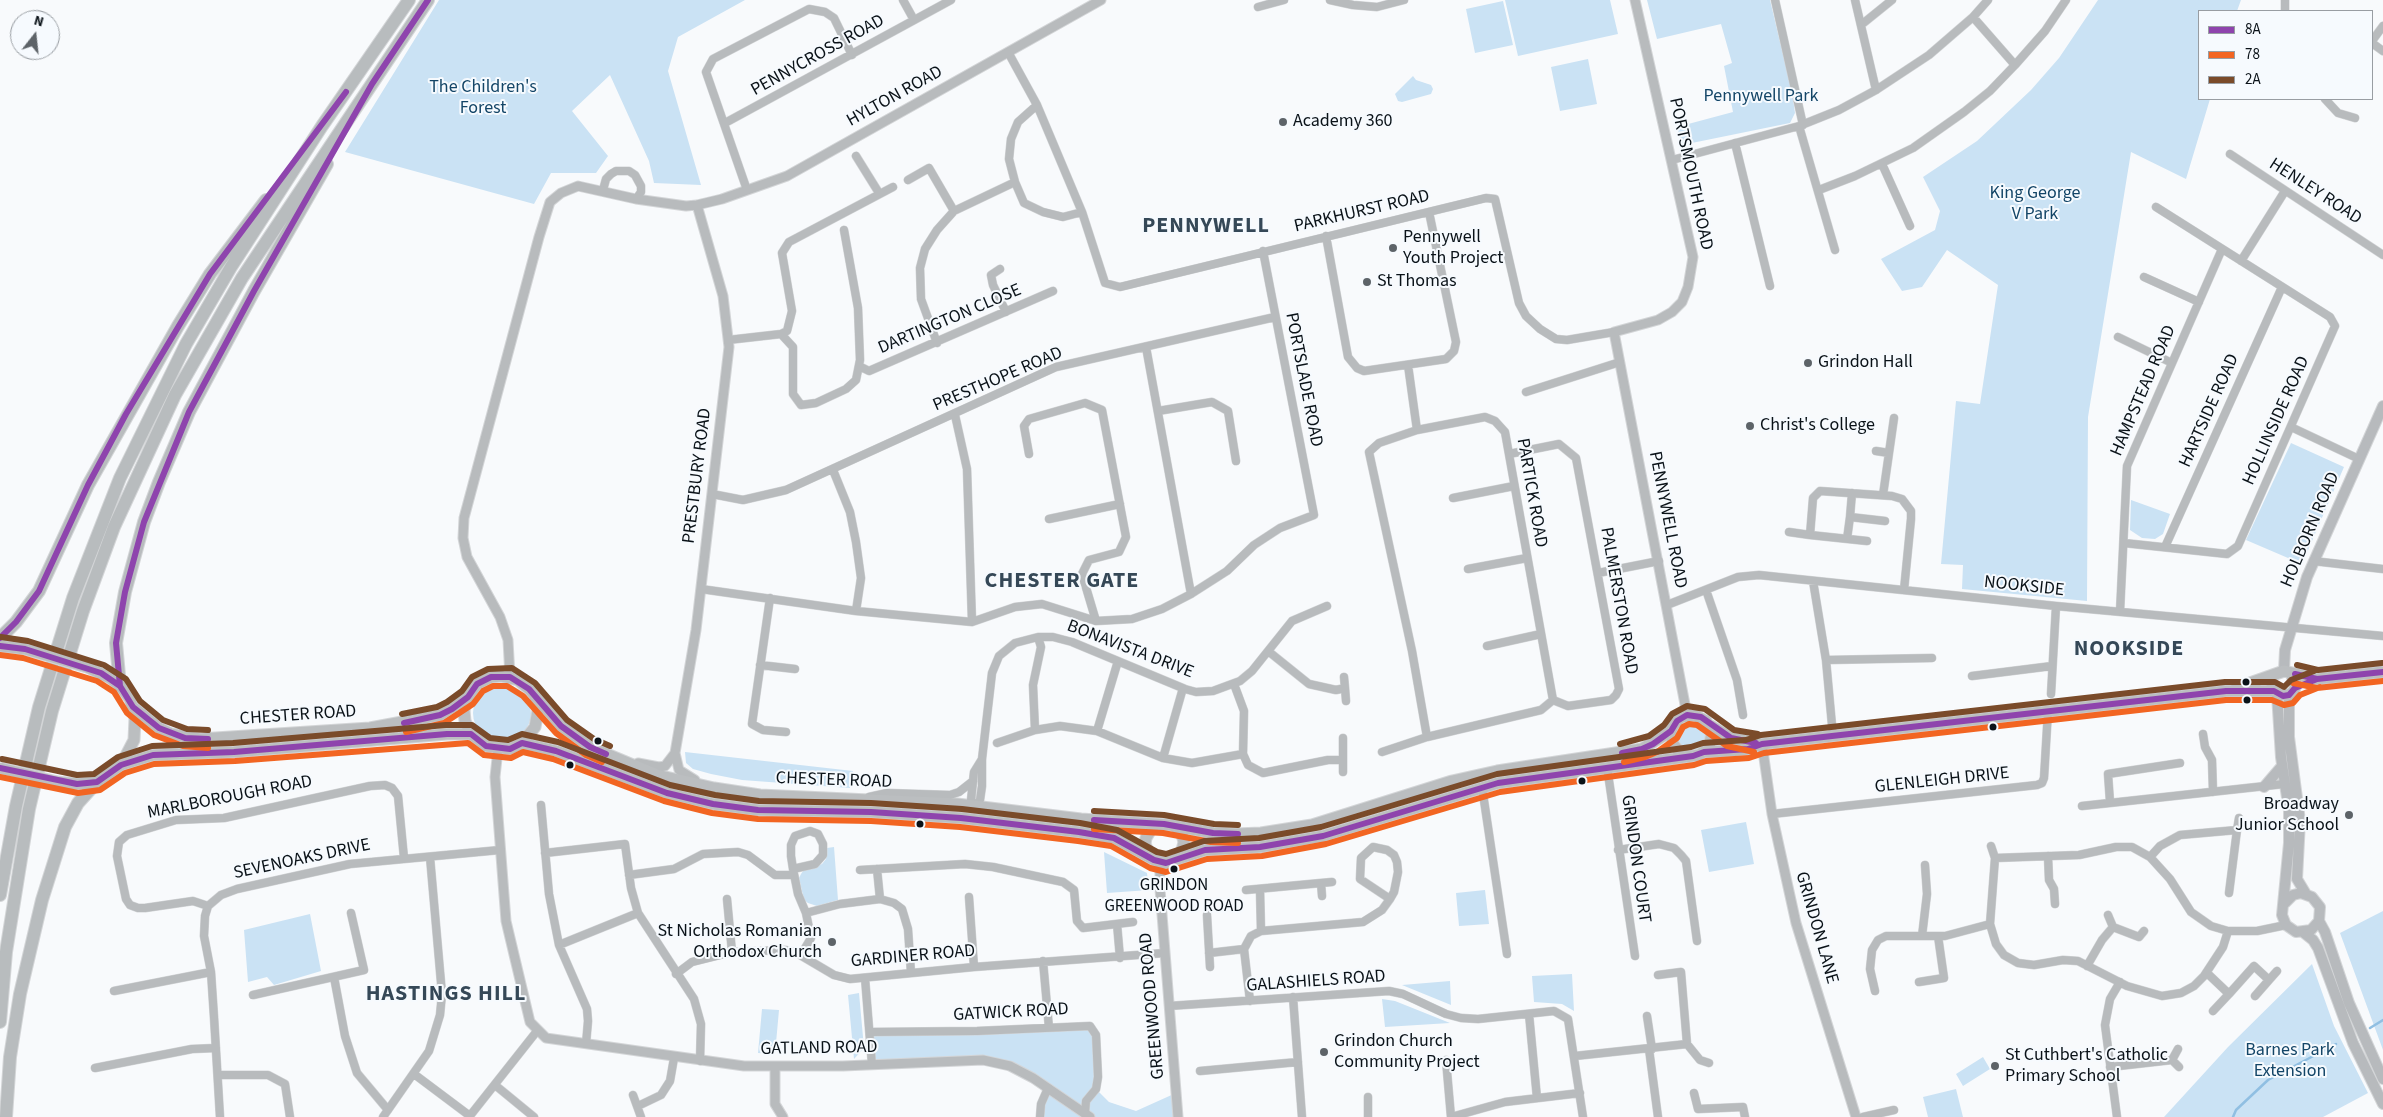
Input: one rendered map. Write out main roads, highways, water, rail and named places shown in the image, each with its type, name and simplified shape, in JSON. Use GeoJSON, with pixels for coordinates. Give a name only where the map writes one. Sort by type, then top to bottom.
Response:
{"type":"FeatureCollection","features":[{"type":"Feature","properties":{"kind":"highway"},"geometry":{"type":"LineString","coordinates":[[0,896],[16,806],[41,699],[73,598],[120,478],[186,344],[231,267],[322,126],[409,0]]}},
{"type":"Feature","properties":{"kind":"highway"},"geometry":{"type":"LineString","coordinates":[[0,1022],[6,952],[29,810],[52,711],[83,611],[114,527],[144,460],[206,338],[277,223],[428,0]]}},
{"type":"Feature","properties":{"kind":"highway"},"geometry":{"type":"LineString","coordinates":[[120,686],[116,643],[125,592],[144,522],[159,482],[189,412],[254,291],[372,84]]}},
{"type":"Feature","properties":{"kind":"highway"},"geometry":{"type":"LineString","coordinates":[[0,638],[16,622],[39,591],[88,485],[126,414],[210,274],[322,126]]}},
{"type":"Feature","properties":{"kind":"highway"},"geometry":{"type":"LineString","coordinates":[[6,1117],[10,1057],[20,994],[42,900],[65,827],[78,803],[97,782]]}},
{"type":"Feature","properties":{"kind":"main road","name":"HOLBORN ROAD"},"geometry":{"type":"LineString","coordinates":[[2283,673],[2285,650],[2291,628],[2314,561],[2383,406]]}},
{"type":"Feature","properties":{"kind":"main road"},"geometry":{"type":"LineString","coordinates":[[0,646],[25,649],[87,668],[101,673],[120,686],[133,707],[134,740],[121,765],[97,782],[77,784],[57,782],[0,768]]}},
{"type":"Feature","properties":{"kind":"main road"},"geometry":{"type":"LineString","coordinates":[[2226,691],[2283,673],[2317,678],[2383,672]]}},
{"type":"Feature","properties":{"kind":"main road"},"geometry":{"type":"LineString","coordinates":[[2283,673],[2296,680],[2292,692],[2289,737],[2300,821],[2297,879],[2306,894],[2315,899],[2320,907],[2319,921],[2325,932],[2349,1003],[2383,1079]]}},
{"type":"Feature","properties":{"kind":"main road"},"geometry":{"type":"LineString","coordinates":[[2283,673],[2272,683],[2275,692],[2284,784],[2289,811],[2282,915],[2286,925],[2293,930],[2303,932],[2311,930],[2319,921]]}},
{"type":"Feature","properties":{"kind":"main road","name":"CHESTER ROAD"},"geometry":{"type":"LineString","coordinates":[[133,707],[159,728],[171,734],[200,739],[370,728],[408,723],[440,715],[468,697],[477,684],[491,677],[510,677],[529,689],[534,697],[562,726],[590,747],[657,775],[714,788],[760,795],[976,806],[1081,819],[1158,825],[1170,824],[1175,827],[1213,833],[1236,834],[1261,833],[1312,825],[1452,781],[1497,770],[1642,749],[1671,731],[1677,721],[1687,715],[1701,717],[1710,726]]}},
{"type":"Feature","properties":{"kind":"main road"},"geometry":{"type":"LineString","coordinates":[[1158,825],[1152,828],[1145,844],[1155,859],[1172,862],[1205,850],[1260,847],[1323,836],[1482,787],[1704,752],[1748,749],[1762,744],[2226,691],[2292,692],[2317,678]]}},
{"type":"Feature","properties":{"kind":"main road"},"geometry":{"type":"LineString","coordinates":[[468,697],[464,710],[465,721],[471,734]]}},
{"type":"Feature","properties":{"kind":"main road"},"geometry":{"type":"LineString","coordinates":[[522,743],[530,735],[536,722],[538,710],[534,697]]}},
{"type":"Feature","properties":{"kind":"main road"},"geometry":{"type":"LineString","coordinates":[[1710,726],[1730,738],[1762,744]]}},
{"type":"Feature","properties":{"kind":"main road"},"geometry":{"type":"LineString","coordinates":[[1704,752],[1709,748],[1713,738],[1710,726]]}},
{"type":"Feature","properties":{"kind":"main road"},"geometry":{"type":"LineString","coordinates":[[1671,731],[1673,744],[1681,754],[1687,756]]}},
{"type":"Feature","properties":{"kind":"main road","name":"CHESTER ROAD"},"geometry":{"type":"LineString","coordinates":[[121,765],[152,754],[234,752],[447,734],[471,734],[486,746],[510,749],[522,743],[556,752],[667,794],[713,804],[758,810],[871,812],[975,820],[1114,838],[1155,859]]}},
{"type":"Feature","properties":{"kind":"main road"},"geometry":{"type":"LineString","coordinates":[[2264,786],[2282,766]]}},
{"type":"Feature","properties":{"kind":"main road"},"geometry":{"type":"LineString","coordinates":[[975,820],[976,806]]}},
{"type":"Feature","properties":{"kind":"main road"},"geometry":{"type":"LineString","coordinates":[[1175,827],[1180,831],[1184,842],[1184,849],[1177,859]]}},
{"type":"Feature","properties":{"kind":"main road"},"geometry":{"type":"LineString","coordinates":[[2284,903],[2293,895],[2306,894]]}},
{"type":"Feature","properties":{"kind":"main road"},"geometry":{"type":"LineString","coordinates":[[2303,932],[2313,940],[2318,948],[2353,1043],[2383,1104]]}},
{"type":"Feature","properties":{"kind":"waterway"},"geometry":{"type":"LineString","coordinates":[[2370,1028],[2383,1020]]}},
{"type":"Feature","properties":{"kind":"waterway"},"geometry":{"type":"LineString","coordinates":[[2233,1117],[2236,1110],[2268,1080],[2336,1044]]}},
{"type":"Feature","properties":{"kind":"place","name":"Academy 360"},"geometry":{"type":"Point","coordinates":[1283,122]}},
{"type":"Feature","properties":{"kind":"place","name":"Pennywell Youth Project"},"geometry":{"type":"Point","coordinates":[1393,248]}},
{"type":"Feature","properties":{"kind":"place","name":"St Thomas"},"geometry":{"type":"Point","coordinates":[1367,282]}},
{"type":"Feature","properties":{"kind":"place","name":"Grindon Hall"},"geometry":{"type":"Point","coordinates":[1808,363]}},
{"type":"Feature","properties":{"kind":"place","name":"Christ's College"},"geometry":{"type":"Point","coordinates":[1750,426]}},
{"type":"Feature","properties":{"kind":"place","name":"Broadway Junior School"},"geometry":{"type":"Point","coordinates":[2349,815]}},
{"type":"Feature","properties":{"kind":"place","name":"GRINDON GREENWOOD ROAD"},"geometry":{"type":"Point","coordinates":[1174,869]}},
{"type":"Feature","properties":{"kind":"place","name":"St Nicholas Romanian Orthodox Church"},"geometry":{"type":"Point","coordinates":[832,942]}},
{"type":"Feature","properties":{"kind":"place","name":"Grindon Church Community Project"},"geometry":{"type":"Point","coordinates":[1324,1052]}},
{"type":"Feature","properties":{"kind":"place","name":"St Cuthbert's Catholic Primary School"},"geometry":{"type":"Point","coordinates":[1995,1066]}},
{"type":"Feature","properties":{"kind":"district","name":"PENNYWELL"},"geometry":{"type":"Point","coordinates":[1206,227]}},
{"type":"Feature","properties":{"kind":"district","name":"CHESTER GATE"},"geometry":{"type":"Point","coordinates":[1062,582]}},
{"type":"Feature","properties":{"kind":"district","name":"NOOKSIDE"},"geometry":{"type":"Point","coordinates":[2129,650]}},
{"type":"Feature","properties":{"kind":"district","name":"HASTINGS HILL"},"geometry":{"type":"Point","coordinates":[446,995]}},
{"type":"Feature","properties":{"kind":"park label","name":"Pennywell Park"},"geometry":{"type":"Point","coordinates":[1761,97]}},
{"type":"Feature","properties":{"kind":"park label","name":"The Children's Forest"},"geometry":{"type":"Point","coordinates":[483,98]}},
{"type":"Feature","properties":{"kind":"park label","name":"King George V Park"},"geometry":{"type":"Point","coordinates":[2035,204]}},
{"type":"Feature","properties":{"kind":"park label","name":"Barnes Park Extension"},"geometry":{"type":"Point","coordinates":[2290,1061]}}]}
